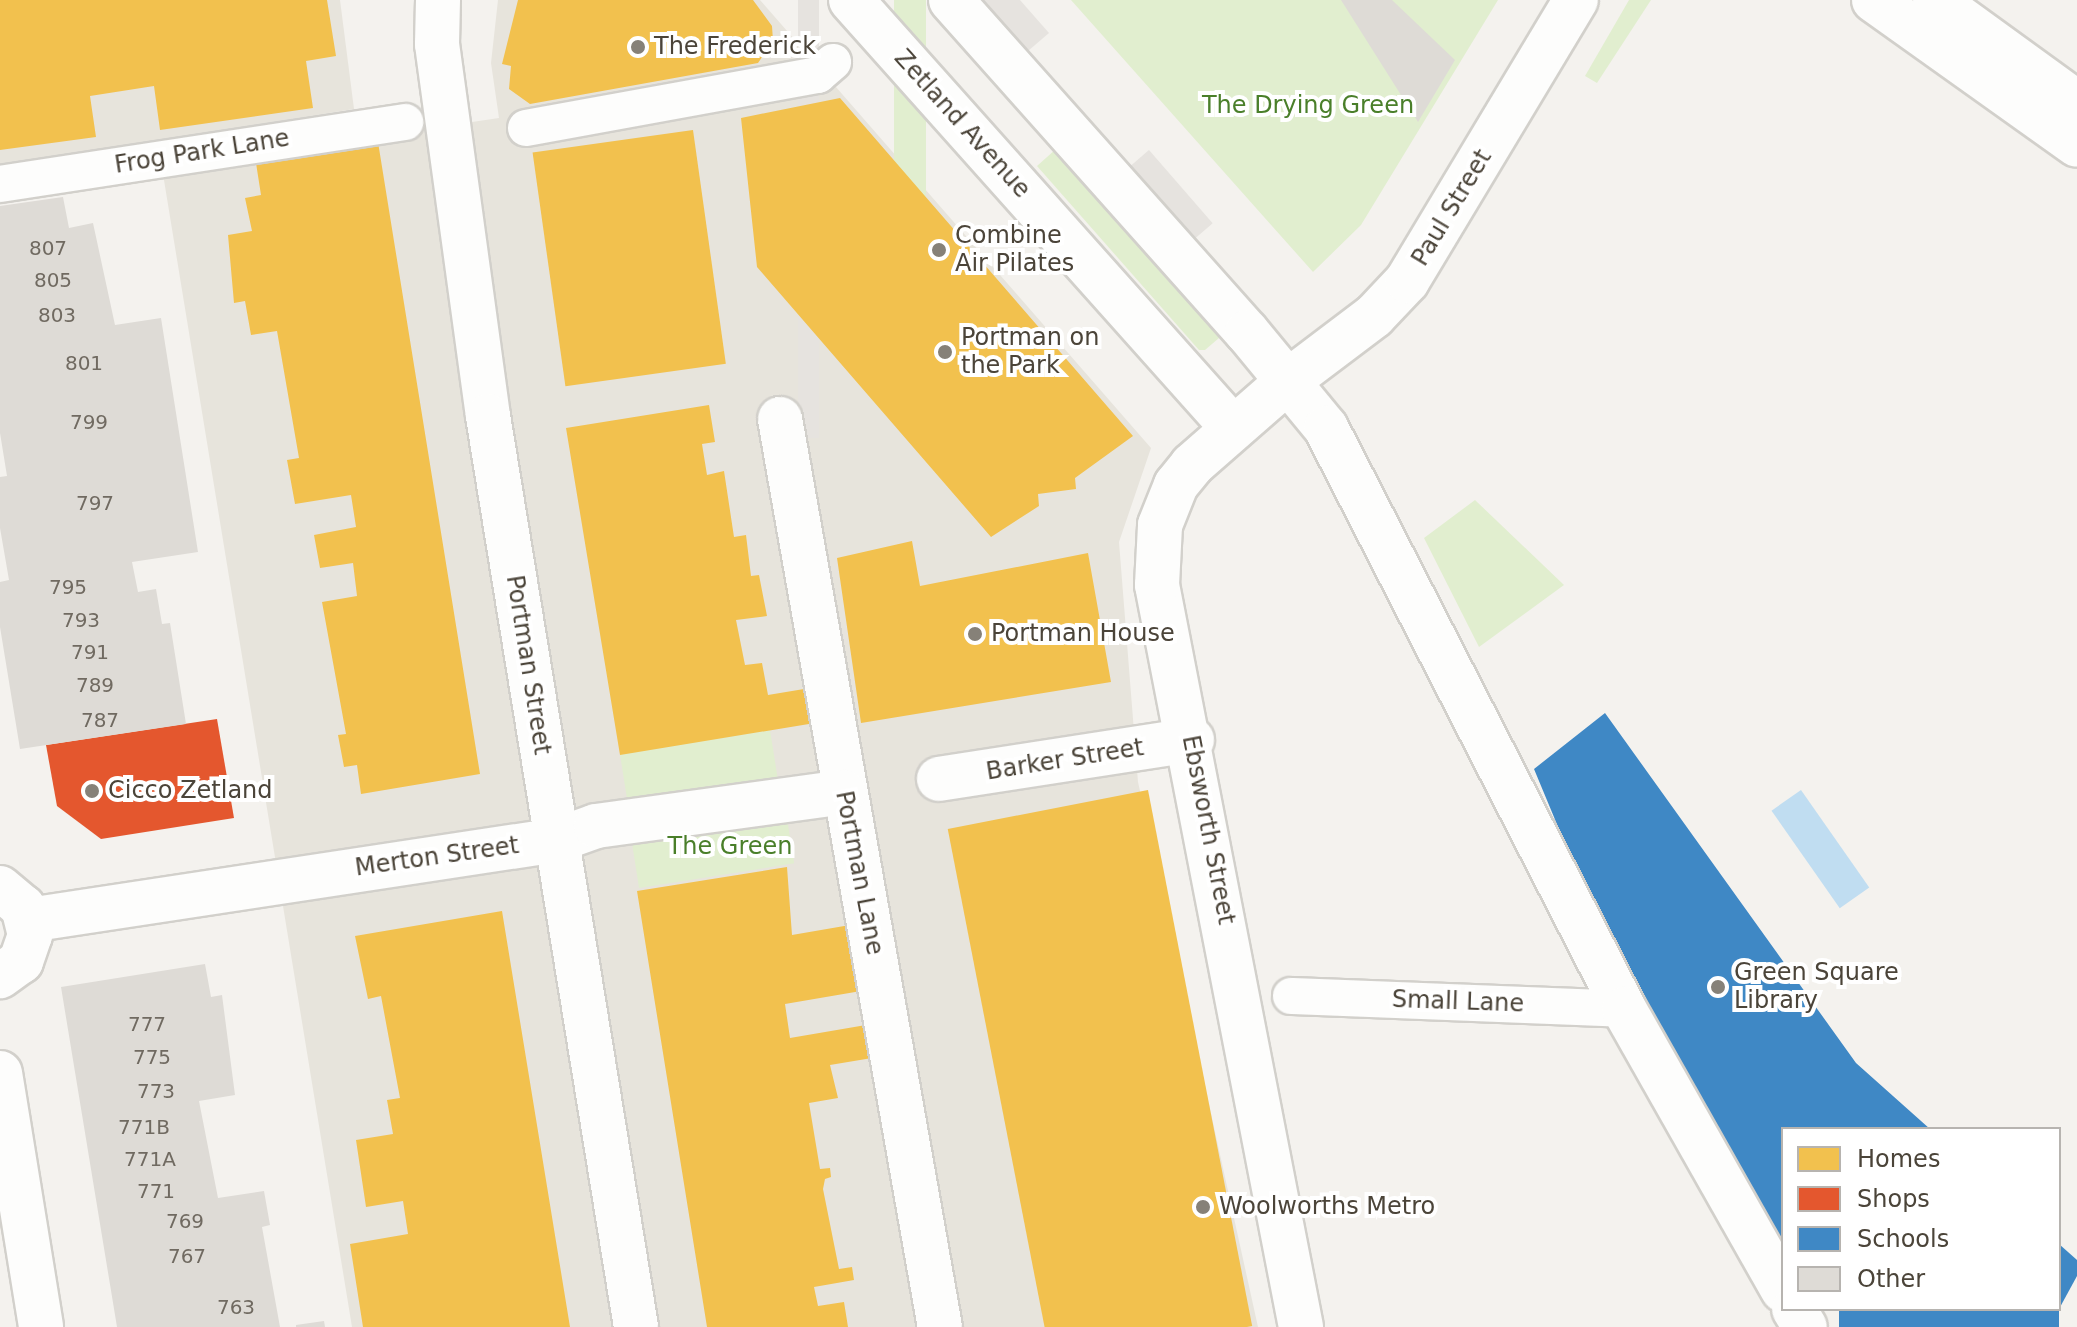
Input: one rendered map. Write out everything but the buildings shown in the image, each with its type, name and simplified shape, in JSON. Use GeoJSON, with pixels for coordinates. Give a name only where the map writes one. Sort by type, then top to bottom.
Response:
{"type":"FeatureCollection","features":[{"type":"Feature","properties":{"kind":"street","name":"Portman Street"},"geometry":{"type":"LineString","coordinates":[[438,0],[437,44],[479,354],[636,1327]]}},
{"type":"Feature","properties":{"kind":"street","name":"Zetland Avenue"},"geometry":{"type":"LineString","coordinates":[[851,0],[1233,428]]}},
{"type":"Feature","properties":{"kind":"street"},"geometry":{"type":"LineString","coordinates":[[951,0],[1326,428],[1624,1009],[1781,1286]]}},
{"type":"Feature","properties":{"kind":"street","name":"Paul Street"},"geometry":{"type":"LineString","coordinates":[[1288,381],[1374,316],[1418,268],[1576,0]]}},
{"type":"Feature","properties":{"kind":"street"},"geometry":{"type":"LineString","coordinates":[[1874,0],[2077,145]]}},
{"type":"Feature","properties":{"kind":"street"},"geometry":{"type":"LineString","coordinates":[[1935,0],[2077,103]]}},
{"type":"Feature","properties":{"kind":"street"},"geometry":{"type":"LineString","coordinates":[[526,128],[818,75],[833,62]]}},
{"type":"Feature","properties":{"kind":"street","name":"Frog Park Lane"},"geometry":{"type":"LineString","coordinates":[[0,184],[405,122]]}},
{"type":"Feature","properties":{"kind":"street","name":"Ebsworth Street"},"geometry":{"type":"LineString","coordinates":[[1288,381],[1233,428],[1176,485],[1160,525],[1157,585],[1192,740],[1301,1327]]}},
{"type":"Feature","properties":{"kind":"street","name":"Portman Lane"},"geometry":{"type":"LineString","coordinates":[[780,419],[844,792],[915,1162],[940,1327]]}},
{"type":"Feature","properties":{"kind":"street","name":"Barker Street"},"geometry":{"type":"LineString","coordinates":[[939,779],[1192,740]]}},
{"type":"Feature","properties":{"kind":"street","name":"Merton Street"},"geometry":{"type":"LineString","coordinates":[[29,920],[557,840],[596,826],[844,792]]}},
{"type":"Feature","properties":{"kind":"street"},"geometry":{"type":"LineString","coordinates":[[0,888],[23,907],[29,920],[28,948],[0,976]]}},
{"type":"Feature","properties":{"kind":"street","name":"Small Lane"},"geometry":{"type":"LineString","coordinates":[[1291,996],[1624,1009]]}},
{"type":"Feature","properties":{"kind":"street"},"geometry":{"type":"LineString","coordinates":[[0,1073],[41,1327]]}},
{"type":"Feature","properties":{"kind":"shaded area"},"geometry":{"type":"Polygon","coordinates":[[[0,0],[340,0],[354,109],[0,166],[0,0]]]}},
{"type":"Feature","properties":{"kind":"shaded area"},"geometry":{"type":"Polygon","coordinates":[[[498,0],[760,0],[1151,448],[1119,542],[1138,782],[1258,1327],[352,1327],[162,168],[499,118],[491,63],[498,0]]]}},
{"type":"Feature","properties":{"kind":"shaded area"},"geometry":{"type":"Polygon","coordinates":[[[798,0],[819,0],[819,438],[798,438],[798,0]]]}},
{"type":"Feature","properties":{"kind":"shaded area"},"geometry":{"type":"Polygon","coordinates":[[[982,0],[1020,0],[1049,33],[1028,51],[982,0]]]}},
{"type":"Feature","properties":{"kind":"shaded area"},"geometry":{"type":"Polygon","coordinates":[[[1149,150],[1213,223],[1192,242],[1128,168],[1149,150]]]}},
{"type":"Feature","properties":{"kind":"green space"},"geometry":{"type":"Polygon","coordinates":[[[894,0],[926,0],[926,207],[894,207],[894,0]]]}},
{"type":"Feature","properties":{"kind":"green space","name":"The Drying Green"},"geometry":{"type":"Polygon","coordinates":[[[1071,0],[1498,0],[1361,225],[1313,272],[1071,0]]]}},
{"type":"Feature","properties":{"kind":"green space"},"geometry":{"type":"Polygon","coordinates":[[[1629,0],[1651,0],[1597,83],[1585,76],[1629,0]]]}},
{"type":"Feature","properties":{"kind":"green space"},"geometry":{"type":"Polygon","coordinates":[[[1056,149],[1218,330],[1219,338],[1205,350],[1199,350],[1037,166],[1056,149]]]}},
{"type":"Feature","properties":{"kind":"green space"},"geometry":{"type":"Polygon","coordinates":[[[1475,500],[1564,585],[1479,647],[1424,538],[1475,500]]]}},
{"type":"Feature","properties":{"kind":"green space","name":"The Green"},"geometry":{"type":"Polygon","coordinates":[[[770,730],[778,780],[628,804],[620,754],[770,730]]]}},
{"type":"Feature","properties":{"kind":"green space","name":"The Green"},"geometry":{"type":"Polygon","coordinates":[[[786,812],[794,863],[639,888],[631,837],[786,812]]]}},
{"type":"Feature","properties":{"kind":"water"},"geometry":{"type":"Polygon","coordinates":[[[1801,790],[1869,887],[1840,908],[1772,811],[1801,790]]]}},
{"type":"Feature","properties":{"kind":"place","name":"The Frederick"},"geometry":{"type":"Point","coordinates":[638,47]}},
{"type":"Feature","properties":{"kind":"place","name":"Combine Air Pilates"},"geometry":{"type":"Point","coordinates":[939,250]}},
{"type":"Feature","properties":{"kind":"place","name":"Portman on the Park"},"geometry":{"type":"Point","coordinates":[945,352]}},
{"type":"Feature","properties":{"kind":"place","name":"Portman House"},"geometry":{"type":"Point","coordinates":[975,634]}},
{"type":"Feature","properties":{"kind":"place","name":"Cicco Zetland"},"geometry":{"type":"Point","coordinates":[92,791]}},
{"type":"Feature","properties":{"kind":"place","name":"Green Square Library"},"geometry":{"type":"Point","coordinates":[1718,987]}},
{"type":"Feature","properties":{"kind":"place","name":"Woolworths Metro"},"geometry":{"type":"Point","coordinates":[1203,1207]}}]}
